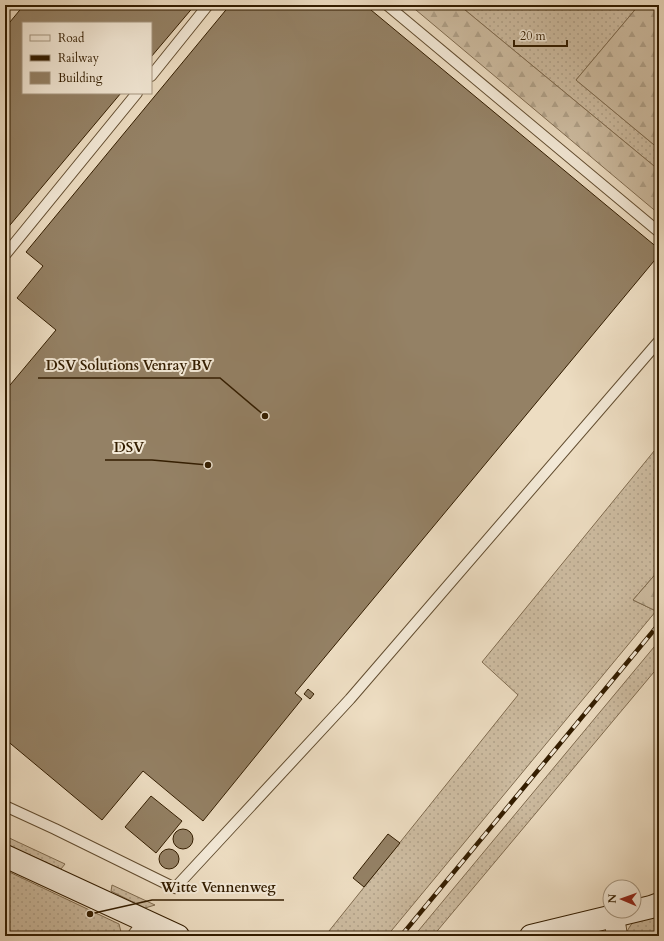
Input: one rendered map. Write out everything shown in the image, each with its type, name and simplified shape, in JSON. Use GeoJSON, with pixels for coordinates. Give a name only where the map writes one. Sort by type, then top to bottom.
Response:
{"type":"FeatureCollection","features":[{"type":"Feature","properties":{"kind":"street"},"geometry":{"type":"LineString","coordinates":[[5,856],[138,928],[175,936]]}},
{"type":"Feature","properties":{"kind":"street"},"geometry":{"type":"LineString","coordinates":[[531,936],[616,926],[659,904]]}},
{"type":"Feature","properties":{"kind":"lane"},"geometry":{"type":"LineString","coordinates":[[152,75],[208,5]]}},
{"type":"Feature","properties":{"kind":"lane"},"geometry":{"type":"LineString","coordinates":[[387,5],[659,232]]}},
{"type":"Feature","properties":{"kind":"lane"},"geometry":{"type":"LineString","coordinates":[[5,255],[136,94]]}},
{"type":"Feature","properties":{"kind":"lane"},"geometry":{"type":"LineString","coordinates":[[5,806],[175,888],[350,699],[659,340]]}},
{"type":"Feature","properties":{"kind":"green space"},"geometry":{"type":"Polygon","coordinates":[[[410,5],[459,5],[654,166],[659,160],[659,214],[410,5]]]}},
{"type":"Feature","properties":{"kind":"green space"},"geometry":{"type":"Polygon","coordinates":[[[459,5],[639,5],[576,80],[659,149],[659,160],[654,166],[459,5]]]}},
{"type":"Feature","properties":{"kind":"green space"},"geometry":{"type":"Polygon","coordinates":[[[639,5],[659,5],[659,149],[576,80],[639,5]]]}},
{"type":"Feature","properties":{"kind":"green space"},"geometry":{"type":"Polygon","coordinates":[[[659,445],[659,508],[656,511],[659,514],[659,570],[633,600],[656,611],[387,936],[325,936],[518,695],[482,662],[659,445]]]}},
{"type":"Feature","properties":{"kind":"green space"},"geometry":{"type":"Polygon","coordinates":[[[659,570],[659,607],[656,611],[633,600],[659,570]]]}},
{"type":"Feature","properties":{"kind":"green space"},"geometry":{"type":"Polygon","coordinates":[[[659,641],[659,666],[433,936],[414,936],[659,641]]]}},
{"type":"Feature","properties":{"kind":"green space"},"geometry":{"type":"Polygon","coordinates":[[[5,836],[65,864],[61,869],[5,844],[5,836]]]}},
{"type":"Feature","properties":{"kind":"green space"},"geometry":{"type":"Polygon","coordinates":[[[5,870],[119,924],[122,936],[5,936],[5,870]]]}},
{"type":"Feature","properties":{"kind":"green space"},"geometry":{"type":"Polygon","coordinates":[[[112,885],[155,905],[145,908],[111,891],[112,885]]]}},
{"type":"Feature","properties":{"kind":"green space"},"geometry":{"type":"Polygon","coordinates":[[[659,911],[659,933],[627,932],[636,920],[642,919],[644,916],[659,911]]]}},
{"type":"Feature","properties":{"kind":"building"},"geometry":{"type":"Polygon","coordinates":[[[24,5],[195,5],[152,56],[152,22],[22,22],[22,94],[120,94],[5,231],[5,28],[24,5]]]}},
{"type":"Feature","properties":{"kind":"building"},"geometry":{"type":"Polygon","coordinates":[[[230,5],[365,5],[659,249],[659,255],[295,693],[302,699],[203,821],[143,771],[102,820],[5,739],[5,391],[56,330],[17,298],[43,266],[26,252],[230,5]]]}},
{"type":"Feature","properties":{"kind":"building"},"geometry":{"type":"Polygon","coordinates":[[[308,689],[314,694],[310,699],[304,694],[308,689]]]}},
{"type":"Feature","properties":{"kind":"building"},"geometry":{"type":"Polygon","coordinates":[[[151,796],[182,821],[156,853],[125,827],[151,796]]]}},
{"type":"Feature","properties":{"kind":"building"},"geometry":{"type":"Polygon","coordinates":[[[183,829],[190,832],[193,839],[190,846],[183,849],[176,846],[173,839],[176,832],[183,829]]]}},
{"type":"Feature","properties":{"kind":"building"},"geometry":{"type":"Polygon","coordinates":[[[388,834],[400,843],[364,887],[353,878],[388,834]]]}},
{"type":"Feature","properties":{"kind":"building"},"geometry":{"type":"Polygon","coordinates":[[[169,849],[176,852],[179,859],[176,866],[169,869],[162,866],[159,859],[162,852],[169,849]]]}},
{"type":"Feature","properties":{"kind":"railway"},"geometry":{"type":"LineString","coordinates":[[401,936],[659,624]]}},
{"type":"Feature","properties":{"kind":"place","name":"DSV Solutions Venray BV"},"geometry":{"type":"Point","coordinates":[265,416]}},
{"type":"Feature","properties":{"kind":"place","name":"DSV"},"geometry":{"type":"Point","coordinates":[208,465]}},
{"type":"Feature","properties":{"kind":"place","name":"Witte Vennenweg"},"geometry":{"type":"Point","coordinates":[90,914]}}]}
